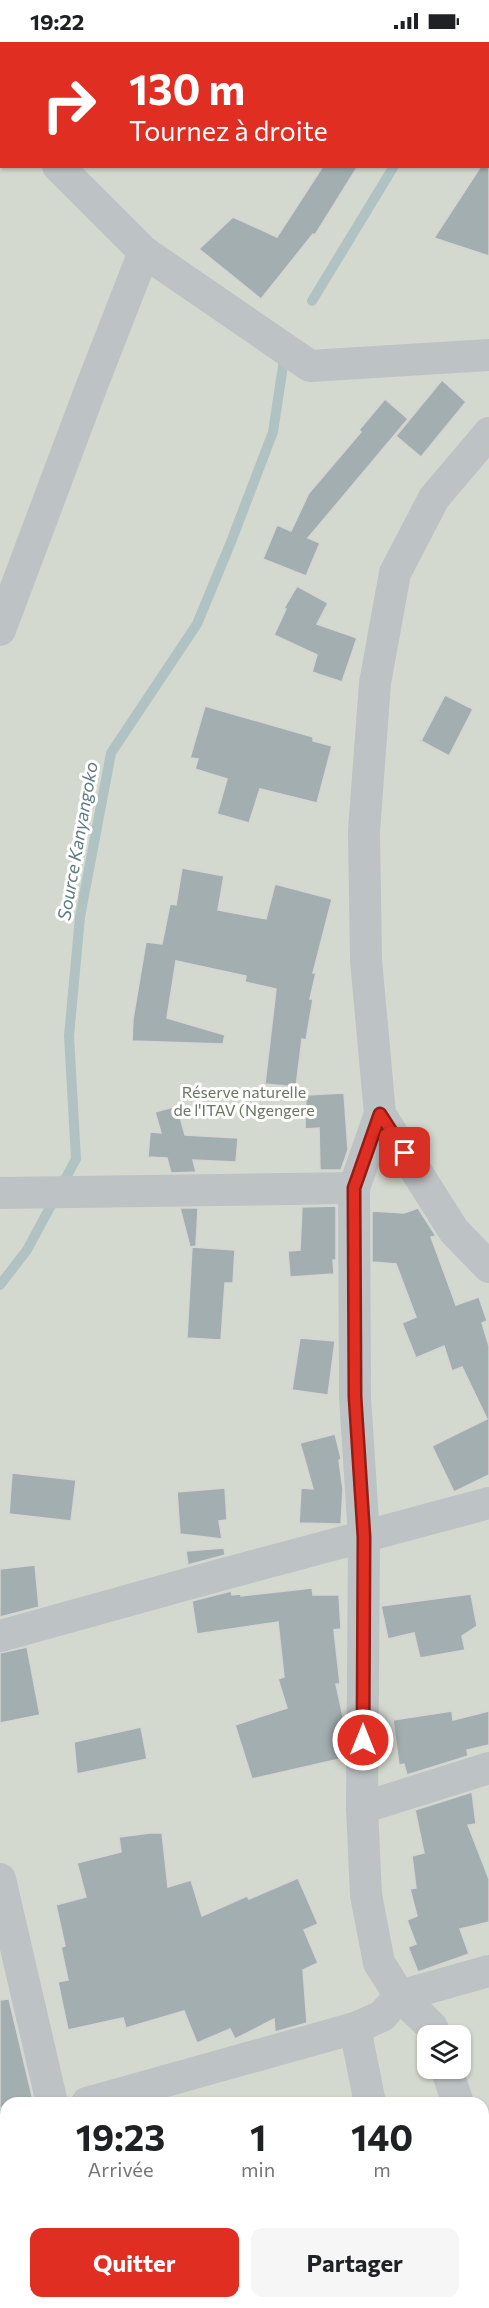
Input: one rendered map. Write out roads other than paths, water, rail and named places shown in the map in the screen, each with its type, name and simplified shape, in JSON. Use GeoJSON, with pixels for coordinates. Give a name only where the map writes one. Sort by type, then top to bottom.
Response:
{"type":"FeatureCollection","features":[{"type":"Feature","properties":{"kind":"street"},"geometry":{"type":"LineString","coordinates":[[60,168],[144,252],[310,366],[489,355]]}},
{"type":"Feature","properties":{"kind":"street"},"geometry":{"type":"LineString","coordinates":[[0,630],[144,252]]}},
{"type":"Feature","properties":{"kind":"street"},"geometry":{"type":"LineString","coordinates":[[430,2025],[400,1996],[379,1963],[366,1895],[362,1808],[364,1537],[355,1397],[354,1188],[380,1114],[366,960],[364,831],[375,683],[395,573],[434,498],[489,433]]}},
{"type":"Feature","properties":{"kind":"street"},"geometry":{"type":"LineString","coordinates":[[380,1114],[454,1231],[489,1267]]}},
{"type":"Feature","properties":{"kind":"street"},"geometry":{"type":"LineString","coordinates":[[0,1193],[354,1188]]}},
{"type":"Feature","properties":{"kind":"street"},"geometry":{"type":"LineString","coordinates":[[0,1636],[489,1503]]}},
{"type":"Feature","properties":{"kind":"street"},"geometry":{"type":"LineString","coordinates":[[362,1808],[489,1768]]}},
{"type":"Feature","properties":{"kind":"street"},"geometry":{"type":"LineString","coordinates":[[0,1879],[51,2097]]}},
{"type":"Feature","properties":{"kind":"street"},"geometry":{"type":"LineString","coordinates":[[108,2097],[355,2028],[382,2016],[400,1996],[489,1971]]}},
{"type":"Feature","properties":{"kind":"street"},"geometry":{"type":"LineString","coordinates":[[355,2028],[369,2097]]}},
{"type":"Feature","properties":{"kind":"street"},"geometry":{"type":"LineString","coordinates":[[450,2079],[456,2097]]}},
{"type":"Feature","properties":{"kind":"waterway"},"geometry":{"type":"LineString","coordinates":[[312,301],[393,168]]}},
{"type":"Feature","properties":{"kind":"waterway","name":"Source Kanyangoko"},"geometry":{"type":"LineString","coordinates":[[0,1285],[27,1250],[76,1159],[69,1036],[80,917],[111,753],[197,624],[273,432],[285,353]]}},
{"type":"Feature","properties":{"kind":"park label","name":"Réserve naturelle de l'ITAV (Ngengere"},"geometry":{"type":"Point","coordinates":[244,1101]}}]}
